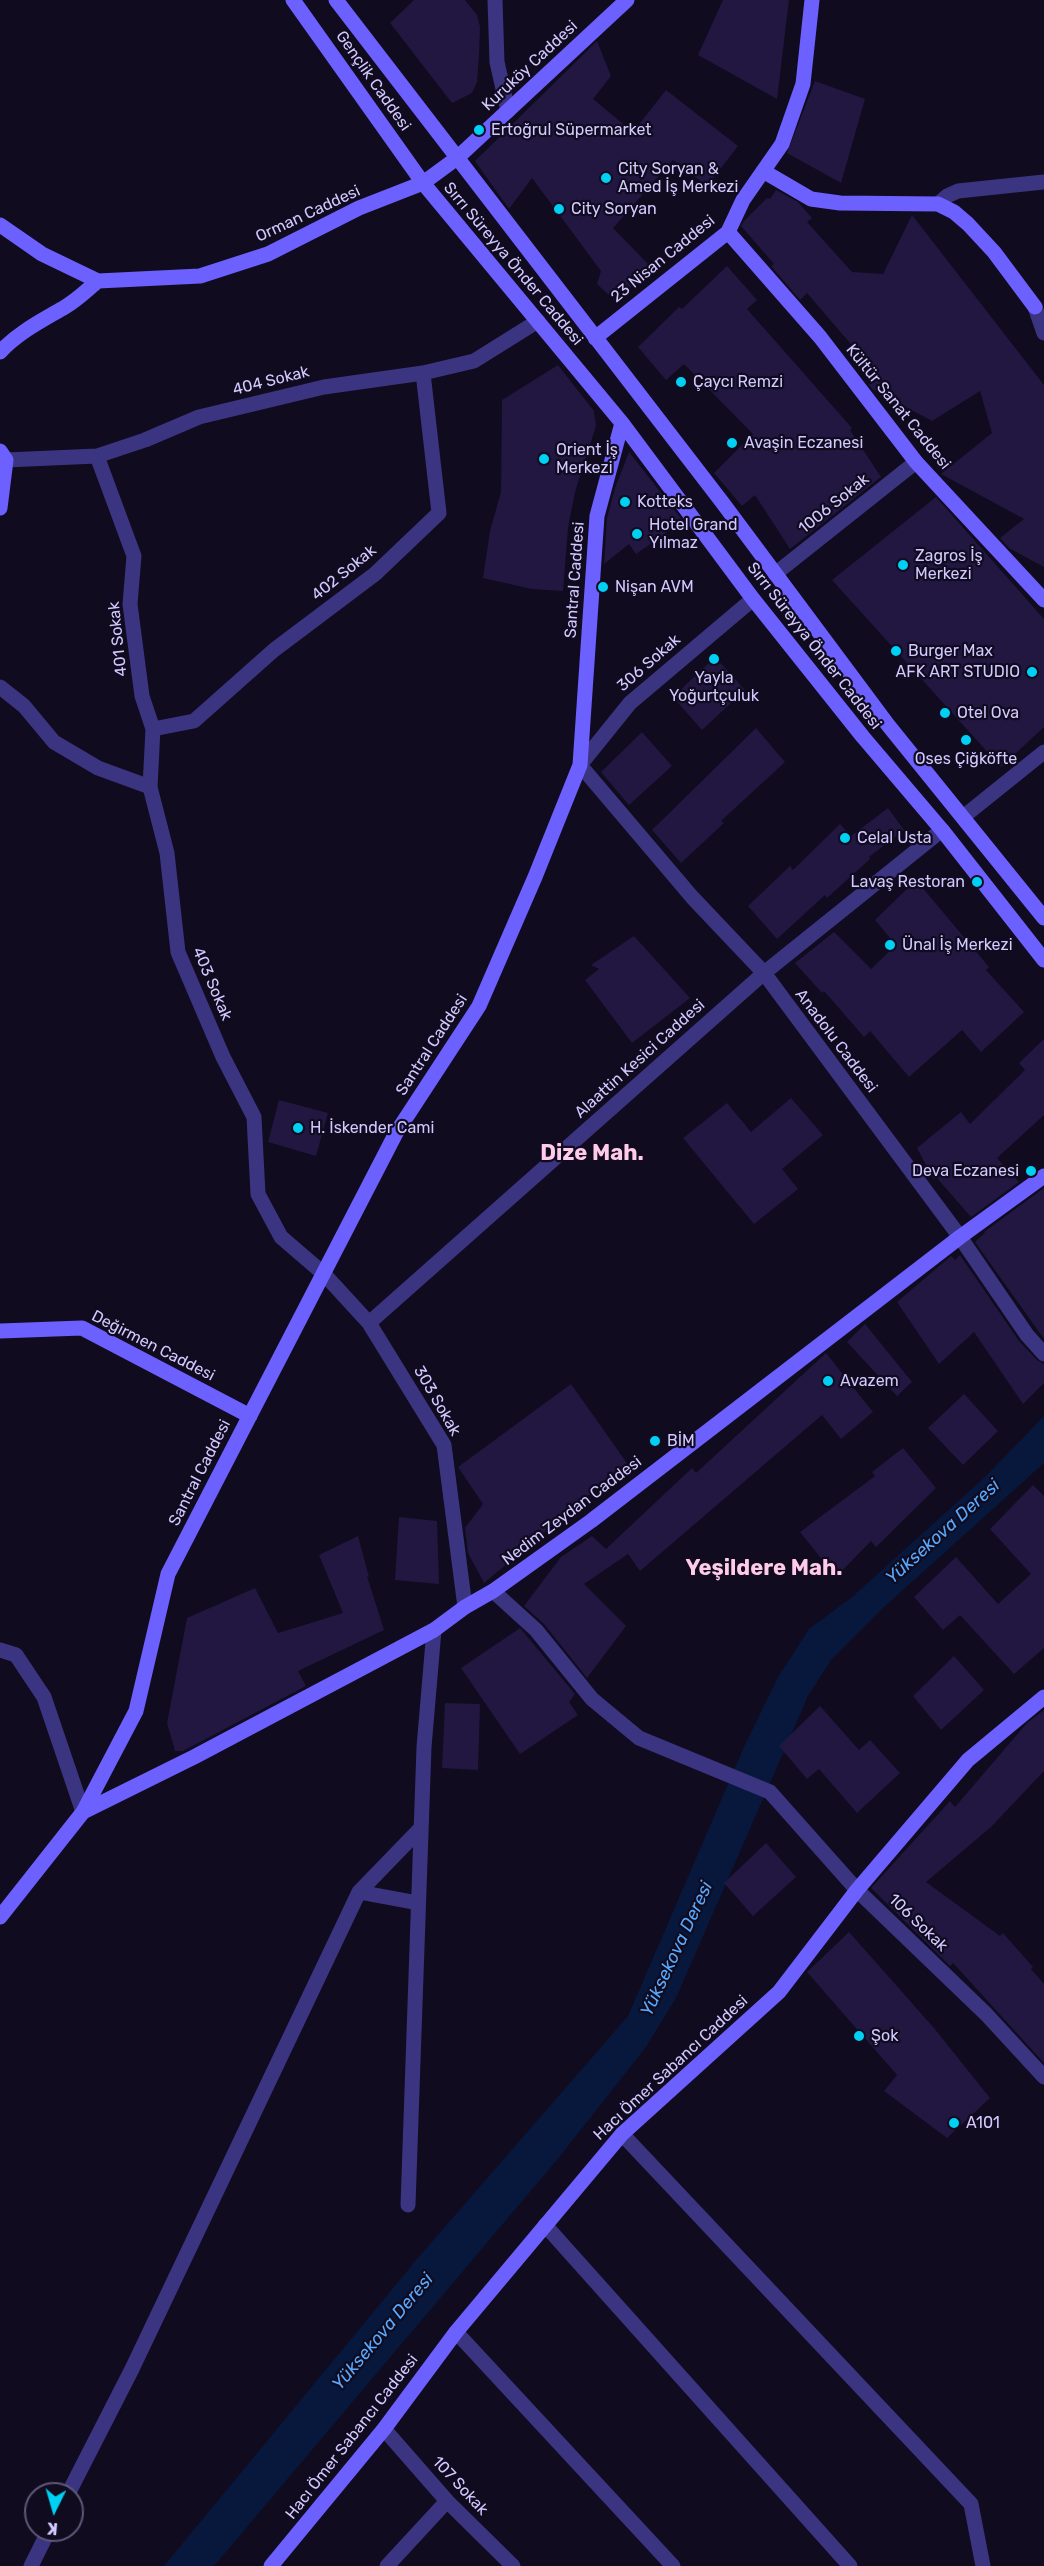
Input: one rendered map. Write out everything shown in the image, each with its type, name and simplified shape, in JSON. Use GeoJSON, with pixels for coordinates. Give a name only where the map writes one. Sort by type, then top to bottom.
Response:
{"type":"FeatureCollection","features":[{"type":"Feature","properties":{"kind":"street","name":"Gençlik Caddesi"},"geometry":{"type":"LineString","coordinates":[[293,0],[423,183]]}},
{"type":"Feature","properties":{"kind":"street","name":"Gençlik Caddesi"},"geometry":{"type":"LineString","coordinates":[[336,0],[457,158]]}},
{"type":"Feature","properties":{"kind":"street"},"geometry":{"type":"LineString","coordinates":[[495,0],[497,62],[508,111]]}},
{"type":"Feature","properties":{"kind":"street","name":"Kuruköy Caddesi"},"geometry":{"type":"LineString","coordinates":[[457,158],[627,0]]}},
{"type":"Feature","properties":{"kind":"street","name":"23 Nisan Caddesi"},"geometry":{"type":"LineString","coordinates":[[595,338],[728,232],[743,200],[782,144],[803,84],[812,0]]}},
{"type":"Feature","properties":{"kind":"street","name":"Orman Caddesi"},"geometry":{"type":"LineString","coordinates":[[0,225],[42,254],[98,281],[200,276],[268,254],[358,208],[423,183],[457,158]]}},
{"type":"Feature","properties":{"kind":"street","name":"Sırrı Süreyya Önder Caddesi"},"geometry":{"type":"LineString","coordinates":[[457,158],[888,725],[1044,918]]}},
{"type":"Feature","properties":{"kind":"street"},"geometry":{"type":"LineString","coordinates":[[763,171],[811,199],[840,203],[938,204],[954,212],[994,252],[1040,310],[1044,333]]}},
{"type":"Feature","properties":{"kind":"street"},"geometry":{"type":"LineString","coordinates":[[938,204],[947,196],[958,191],[1044,182]]}},
{"type":"Feature","properties":{"kind":"street","name":"Sırrı Süreyya Önder Caddesi"},"geometry":{"type":"LineString","coordinates":[[423,183],[622,423],[753,599],[863,737],[942,830],[1044,960]]}},
{"type":"Feature","properties":{"kind":"street","name":"Kültür Sanat Caddesi"},"geometry":{"type":"LineString","coordinates":[[728,232],[820,337],[916,462],[1044,600]]}},
{"type":"Feature","properties":{"kind":"street"},"geometry":{"type":"LineString","coordinates":[[0,352],[19,335],[66,306],[98,281]]}},
{"type":"Feature","properties":{"kind":"street","name":"404 Sokak"},"geometry":{"type":"LineString","coordinates":[[3,455],[97,456],[145,440],[199,417],[324,387],[423,373],[474,361],[538,321]]}},
{"type":"Feature","properties":{"kind":"street","name":"402 Sokak"},"geometry":{"type":"LineString","coordinates":[[153,729],[194,721],[274,650],[375,574],[439,513],[423,373]]}},
{"type":"Feature","properties":{"kind":"street","name":"Santral Caddesi"},"geometry":{"type":"LineString","coordinates":[[0,1917],[82,1812],[136,1711],[168,1574],[299,1316],[324,1274],[396,1133],[479,1006],[580,765],[597,516],[622,423]]}},
{"type":"Feature","properties":{"kind":"street"},"geometry":{"type":"LineString","coordinates":[[0,507],[3,455]]}},
{"type":"Feature","properties":{"kind":"street","name":"401 Sokak"},"geometry":{"type":"LineString","coordinates":[[97,456],[134,556],[130,604],[142,696],[153,729],[150,787]]}},
{"type":"Feature","properties":{"kind":"street","name":"1006 Sokak"},"geometry":{"type":"LineString","coordinates":[[775,574],[916,462]]}},
{"type":"Feature","properties":{"kind":"street","name":"306 Sokak"},"geometry":{"type":"LineString","coordinates":[[580,765],[630,702],[753,599]]}},
{"type":"Feature","properties":{"kind":"street"},"geometry":{"type":"LineString","coordinates":[[0,687],[24,706],[54,742],[98,768],[150,787]]}},
{"type":"Feature","properties":{"kind":"street"},"geometry":{"type":"LineString","coordinates":[[963,817],[1044,752]]}},
{"type":"Feature","properties":{"kind":"street","name":"Anadolu Caddesi"},"geometry":{"type":"LineString","coordinates":[[580,765],[692,897],[764,973],[960,1237],[1027,1335],[1044,1354]]}},
{"type":"Feature","properties":{"kind":"street","name":"403 Sokak"},"geometry":{"type":"LineString","coordinates":[[150,787],[167,853],[178,952],[223,1057],[254,1117],[258,1194],[281,1237],[324,1274]]}},
{"type":"Feature","properties":{"kind":"street","name":"Alaattin Kesici Caddesi"},"geometry":{"type":"LineString","coordinates":[[369,1323],[764,973],[942,830]]}},
{"type":"Feature","properties":{"kind":"street","name":"Nedim Zeydan Caddesi"},"geometry":{"type":"LineString","coordinates":[[82,1812],[194,1757],[434,1630],[493,1591],[591,1521],[960,1237],[1044,1176]]}},
{"type":"Feature","properties":{"kind":"street","name":"303 Sokak"},"geometry":{"type":"LineString","coordinates":[[324,1274],[369,1323],[444,1445],[465,1608]]}},
{"type":"Feature","properties":{"kind":"street","name":"Değirmen Caddesi"},"geometry":{"type":"LineString","coordinates":[[0,1331],[82,1328],[250,1416]]}},
{"type":"Feature","properties":{"kind":"street","name":"106 Sokak"},"geometry":{"type":"LineString","coordinates":[[493,1591],[536,1630],[592,1699],[639,1738],[770,1792],[857,1890],[986,2014],[1044,2078]]}},
{"type":"Feature","properties":{"kind":"street"},"geometry":{"type":"LineString","coordinates":[[408,2205],[420,1829],[434,1630]]}},
{"type":"Feature","properties":{"kind":"street"},"geometry":{"type":"LineString","coordinates":[[0,1650],[16,1655],[44,1697],[82,1812]]}},
{"type":"Feature","properties":{"kind":"street","name":"Hacı Ömer Sabancı Caddesi"},"geometry":{"type":"LineString","coordinates":[[271,2566],[384,2429],[456,2332],[622,2134],[779,1992],[857,1890],[968,1760],[1044,1696]]}},
{"type":"Feature","properties":{"kind":"street"},"geometry":{"type":"LineString","coordinates":[[74,2482],[132,2369],[359,1892],[420,1829]]}},
{"type":"Feature","properties":{"kind":"street"},"geometry":{"type":"LineString","coordinates":[[359,1892],[418,1903]]}},
{"type":"Feature","properties":{"kind":"street"},"geometry":{"type":"LineString","coordinates":[[622,2134],[971,2504],[983,2566]]}},
{"type":"Feature","properties":{"kind":"street"},"geometry":{"type":"LineString","coordinates":[[545,2225],[850,2566]]}},
{"type":"Feature","properties":{"kind":"street"},"geometry":{"type":"LineString","coordinates":[[456,2332],[673,2566]]}},
{"type":"Feature","properties":{"kind":"street","name":"107 Sokak"},"geometry":{"type":"LineString","coordinates":[[384,2429],[447,2501],[513,2566]]}},
{"type":"Feature","properties":{"kind":"street"},"geometry":{"type":"LineString","coordinates":[[387,2566],[447,2501]]}},
{"type":"Feature","properties":{"kind":"street"},"geometry":{"type":"LineString","coordinates":[[31,2566],[43,2542]]}},
{"type":"Feature","properties":{"kind":"water","name":"Yüksekova Deresi"},"geometry":{"type":"Polygon","coordinates":[[[1044,1416],[1044,1463],[883,1608],[831,1660],[808,1696],[676,1998],[646,2047],[561,2155],[214,2566],[164,2566],[417,2259],[628,2016],[744,1747],[778,1677],[809,1629],[852,1597],[984,1478],[1044,1416]]]}},
{"type":"Feature","properties":{"kind":"building"},"geometry":{"type":"Polygon","coordinates":[[[414,0],[465,0],[477,15],[480,27],[477,82],[472,93],[452,103],[390,23],[414,0]]]}},
{"type":"Feature","properties":{"kind":"building"},"geometry":{"type":"Polygon","coordinates":[[[723,0],[789,0],[777,99],[698,55],[723,0]]]}},
{"type":"Feature","properties":{"kind":"building"},"geometry":{"type":"Polygon","coordinates":[[[597,41],[611,76],[593,99],[633,132],[666,90],[738,146],[707,186],[673,160],[613,228],[651,267],[616,302],[597,284],[601,271],[532,178],[509,209],[475,161],[597,41]]]}},
{"type":"Feature","properties":{"kind":"building"},"geometry":{"type":"Polygon","coordinates":[[[815,81],[865,99],[841,183],[787,153],[815,81]]]}},
{"type":"Feature","properties":{"kind":"building"},"geometry":{"type":"Polygon","coordinates":[[[776,190],[798,202],[812,218],[807,222],[852,272],[883,274],[912,215],[1044,385],[1044,567],[1009,548],[1000,538],[1024,519],[941,474],[992,433],[980,391],[932,421],[872,389],[869,385],[879,377],[807,293],[800,300],[771,266],[774,264],[741,226],[767,198],[770,199],[776,190]]]}},
{"type":"Feature","properties":{"kind":"building"},"geometry":{"type":"Polygon","coordinates":[[[727,266],[757,300],[747,309],[852,428],[850,430],[881,477],[790,549],[755,495],[742,506],[714,473],[753,434],[684,364],[666,380],[638,347],[679,307],[682,309],[727,266]]]}},
{"type":"Feature","properties":{"kind":"building"},"geometry":{"type":"Polygon","coordinates":[[[558,365],[594,411],[596,426],[575,492],[568,528],[563,591],[532,589],[483,578],[490,531],[501,492],[502,400],[558,365]]]}},
{"type":"Feature","properties":{"kind":"building"},"geometry":{"type":"Polygon","coordinates":[[[629,452],[683,521],[636,554],[629,544],[604,564],[607,518],[615,488],[629,452]]]}},
{"type":"Feature","properties":{"kind":"building"},"geometry":{"type":"Polygon","coordinates":[[[936,497],[1044,619],[1044,727],[1001,767],[832,580],[936,497]]]}},
{"type":"Feature","properties":{"kind":"building"},"geometry":{"type":"Polygon","coordinates":[[[715,657],[745,690],[702,730],[673,697],[715,657]]]}},
{"type":"Feature","properties":{"kind":"building"},"geometry":{"type":"Polygon","coordinates":[[[756,728],[785,762],[721,821],[724,823],[681,863],[652,830],[756,728]]]}},
{"type":"Feature","properties":{"kind":"building"},"geometry":{"type":"Polygon","coordinates":[[[642,732],[672,766],[629,805],[601,772],[642,732]]]}},
{"type":"Feature","properties":{"kind":"building"},"geometry":{"type":"Polygon","coordinates":[[[888,808],[904,830],[869,857],[870,859],[827,898],[825,895],[777,939],[748,906],[790,866],[793,870],[840,824],[851,836],[888,808]]]}},
{"type":"Feature","properties":{"kind":"building"},"geometry":{"type":"Polygon","coordinates":[[[916,880],[989,967],[986,970],[1024,1012],[981,1052],[962,1030],[909,1077],[870,1031],[864,1037],[824,991],[822,993],[795,963],[834,932],[871,969],[896,945],[875,920],[916,880]]]}},
{"type":"Feature","properties":{"kind":"building"},"geometry":{"type":"Polygon","coordinates":[[[634,936],[690,998],[632,1043],[585,980],[599,969],[591,965],[634,936]]]}},
{"type":"Feature","properties":{"kind":"building"},"geometry":{"type":"Polygon","coordinates":[[[1044,1039],[1044,1115],[997,1158],[1019,1182],[971,1217],[936,1177],[934,1180],[917,1148],[961,1112],[970,1124],[1025,1070],[1019,1063],[1044,1039]]]}},
{"type":"Feature","properties":{"kind":"building"},"geometry":{"type":"Polygon","coordinates":[[[791,1098],[823,1135],[782,1169],[798,1189],[754,1224],[683,1138],[727,1103],[751,1132],[791,1098]]]}},
{"type":"Feature","properties":{"kind":"building","name":"H. İskender Cami"},"geometry":{"type":"Polygon","coordinates":[[[279,1100],[328,1113],[316,1156],[268,1142],[279,1100]]]}},
{"type":"Feature","properties":{"kind":"building"},"geometry":{"type":"Polygon","coordinates":[[[1044,1188],[1044,1339],[975,1242],[984,1232],[1044,1188]]]}},
{"type":"Feature","properties":{"kind":"building"},"geometry":{"type":"Polygon","coordinates":[[[960,1255],[1019,1341],[1044,1364],[1044,1383],[1023,1404],[974,1332],[939,1364],[897,1302],[951,1256],[955,1260],[960,1255]]]}},
{"type":"Feature","properties":{"kind":"building"},"geometry":{"type":"Polygon","coordinates":[[[865,1324],[912,1382],[897,1396],[847,1342],[865,1324]]]}},
{"type":"Feature","properties":{"kind":"building"},"geometry":{"type":"Polygon","coordinates":[[[826,1353],[873,1412],[841,1439],[822,1415],[640,1571],[628,1554],[584,1584],[626,1626],[587,1678],[544,1624],[524,1606],[561,1557],[592,1536],[606,1549],[692,1468],[696,1473],[826,1353]]]}},
{"type":"Feature","properties":{"kind":"building"},"geometry":{"type":"Polygon","coordinates":[[[571,1384],[627,1463],[484,1583],[468,1553],[465,1528],[483,1504],[458,1467],[571,1384]]]}},
{"type":"Feature","properties":{"kind":"building"},"geometry":{"type":"Polygon","coordinates":[[[964,1394],[998,1431],[963,1465],[928,1428],[964,1394]]]}},
{"type":"Feature","properties":{"kind":"building"},"geometry":{"type":"Polygon","coordinates":[[[903,1448],[936,1488],[876,1547],[871,1541],[836,1577],[800,1532],[875,1476],[872,1472],[903,1448]]]}},
{"type":"Feature","properties":{"kind":"building"},"geometry":{"type":"Polygon","coordinates":[[[1033,1485],[1044,1496],[1044,1648],[1014,1674],[960,1615],[943,1630],[914,1597],[956,1557],[998,1604],[1031,1574],[990,1529],[1033,1485]]]}},
{"type":"Feature","properties":{"kind":"building"},"geometry":{"type":"Polygon","coordinates":[[[399,1517],[437,1521],[439,1584],[395,1580],[399,1517]]]}},
{"type":"Feature","properties":{"kind":"building"},"geometry":{"type":"Polygon","coordinates":[[[358,1536],[369,1577],[367,1576],[384,1630],[298,1671],[306,1686],[183,1751],[175,1751],[167,1723],[187,1618],[255,1588],[278,1633],[343,1613],[319,1555],[358,1536]]]}},
{"type":"Feature","properties":{"kind":"building"},"geometry":{"type":"Polygon","coordinates":[[[520,1628],[575,1694],[569,1702],[578,1715],[520,1754],[461,1668],[520,1628]]]}},
{"type":"Feature","properties":{"kind":"building"},"geometry":{"type":"Polygon","coordinates":[[[954,1656],[984,1690],[941,1730],[913,1696],[954,1656]]]}},
{"type":"Feature","properties":{"kind":"building"},"geometry":{"type":"Polygon","coordinates":[[[445,1703],[480,1704],[478,1770],[442,1768],[445,1703]]]}},
{"type":"Feature","properties":{"kind":"building"},"geometry":{"type":"Polygon","coordinates":[[[820,1706],[859,1750],[870,1740],[900,1773],[857,1813],[819,1769],[807,1779],[779,1746],[820,1706]]]}},
{"type":"Feature","properties":{"kind":"building"},"geometry":{"type":"Polygon","coordinates":[[[1044,1710],[1044,1771],[991,1827],[926,1882],[1000,1936],[1003,1933],[1033,1967],[1031,1969],[1044,1984],[1044,2063],[953,1963],[950,1966],[871,1888],[950,1801],[955,1807],[1027,1723],[1044,1710]]]}},
{"type":"Feature","properties":{"kind":"building"},"geometry":{"type":"Polygon","coordinates":[[[766,1843],[796,1877],[753,1916],[724,1883],[766,1843]]]}},
{"type":"Feature","properties":{"kind":"building"},"geometry":{"type":"Polygon","coordinates":[[[849,1932],[934,2028],[990,2098],[947,2138],[884,2091],[897,2075],[807,1972],[849,1932]]]}},
{"type":"Feature","properties":{"kind":"place","name":"Ertoğrul Süpermarket"},"geometry":{"type":"Point","coordinates":[479,130]}},
{"type":"Feature","properties":{"kind":"place","name":"City Soryan & Amed İş Merkezi"},"geometry":{"type":"Point","coordinates":[606,178]}},
{"type":"Feature","properties":{"kind":"place","name":"City Soryan"},"geometry":{"type":"Point","coordinates":[559,209]}},
{"type":"Feature","properties":{"kind":"place","name":"Çaycı Remzi"},"geometry":{"type":"Point","coordinates":[681,382]}},
{"type":"Feature","properties":{"kind":"place","name":"Avaşin Eczanesi"},"geometry":{"type":"Point","coordinates":[732,443]}},
{"type":"Feature","properties":{"kind":"place","name":"Orient İş Merkezi"},"geometry":{"type":"Point","coordinates":[544,459]}},
{"type":"Feature","properties":{"kind":"place","name":"Kotteks"},"geometry":{"type":"Point","coordinates":[625,502]}},
{"type":"Feature","properties":{"kind":"place","name":"Hotel Grand Yılmaz"},"geometry":{"type":"Point","coordinates":[637,534]}},
{"type":"Feature","properties":{"kind":"place","name":"Zagros İş Merkezi"},"geometry":{"type":"Point","coordinates":[903,565]}},
{"type":"Feature","properties":{"kind":"place","name":"Nişan AVM"},"geometry":{"type":"Point","coordinates":[603,587]}},
{"type":"Feature","properties":{"kind":"place","name":"Burger Max"},"geometry":{"type":"Point","coordinates":[896,651]}},
{"type":"Feature","properties":{"kind":"place","name":"Yayla Yoğurtçuluk"},"geometry":{"type":"Point","coordinates":[714,659]}},
{"type":"Feature","properties":{"kind":"place","name":"AFK ART STUDIO"},"geometry":{"type":"Point","coordinates":[1032,672]}},
{"type":"Feature","properties":{"kind":"place","name":"Otel Ova"},"geometry":{"type":"Point","coordinates":[945,713]}},
{"type":"Feature","properties":{"kind":"place","name":"Oses Çiğköfte"},"geometry":{"type":"Point","coordinates":[966,740]}},
{"type":"Feature","properties":{"kind":"place","name":"Celal Usta"},"geometry":{"type":"Point","coordinates":[845,838]}},
{"type":"Feature","properties":{"kind":"place","name":"Lavaş Restoran"},"geometry":{"type":"Point","coordinates":[977,882]}},
{"type":"Feature","properties":{"kind":"place","name":"Ünal İş Merkezi"},"geometry":{"type":"Point","coordinates":[890,945]}},
{"type":"Feature","properties":{"kind":"place","name":"H. İskender Cami"},"geometry":{"type":"Point","coordinates":[298,1128]}},
{"type":"Feature","properties":{"kind":"place","name":"Deva Eczanesi"},"geometry":{"type":"Point","coordinates":[1031,1171]}},
{"type":"Feature","properties":{"kind":"place","name":"Avazem"},"geometry":{"type":"Point","coordinates":[828,1381]}},
{"type":"Feature","properties":{"kind":"place","name":"BİM"},"geometry":{"type":"Point","coordinates":[655,1441]}},
{"type":"Feature","properties":{"kind":"place","name":"Şok"},"geometry":{"type":"Point","coordinates":[859,2036]}},
{"type":"Feature","properties":{"kind":"place","name":"A101"},"geometry":{"type":"Point","coordinates":[954,2123]}},
{"type":"Feature","properties":{"kind":"district","name":"Dize Mah."},"geometry":{"type":"Point","coordinates":[592,1154]}},
{"type":"Feature","properties":{"kind":"district","name":"Yeşildere Mah."},"geometry":{"type":"Point","coordinates":[764,1569]}}]}
